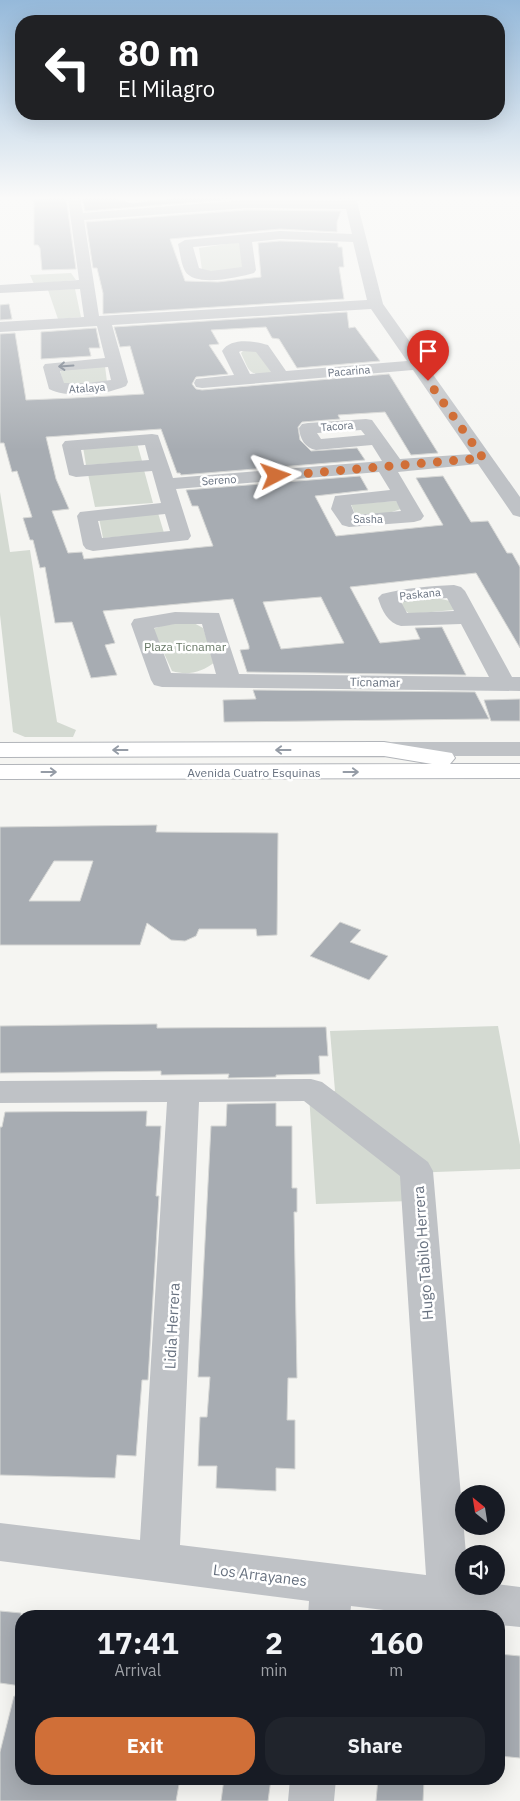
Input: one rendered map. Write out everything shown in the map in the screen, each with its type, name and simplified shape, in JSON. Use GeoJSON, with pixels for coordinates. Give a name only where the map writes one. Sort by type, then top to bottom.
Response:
{"type":"FeatureCollection","features":[{"type":"Feature","properties":{"kind":"main road","name":"Avenida Cuatro Esquinas"},"geometry":{"type":"LineString","coordinates":[[0,750],[384,749],[514,771]]}},
{"type":"Feature","properties":{"kind":"main road","name":"Avenida Cuatro Esquinas"},"geometry":{"type":"LineString","coordinates":[[0,772],[514,771]]}},
{"type":"Feature","properties":{"kind":"street"},"geometry":{"type":"LineString","coordinates":[[21,282],[39,287],[86,284],[114,362]]}},
{"type":"Feature","properties":{"kind":"street"},"geometry":{"type":"LineString","coordinates":[[0,289],[21,282]]}},
{"type":"Feature","properties":{"kind":"street"},"geometry":{"type":"LineString","coordinates":[[370,282],[375,304],[520,511]]}},
{"type":"Feature","properties":{"kind":"street"},"geometry":{"type":"LineString","coordinates":[[39,287],[45,324]]}},
{"type":"Feature","properties":{"kind":"street"},"geometry":{"type":"LineString","coordinates":[[0,327],[375,304]]}},
{"type":"Feature","properties":{"kind":"street"},"geometry":{"type":"LineString","coordinates":[[244,379],[230,352],[234,348],[251,346],[262,348],[281,376]]}},
{"type":"Feature","properties":{"kind":"street","name":"Pacarina"},"geometry":{"type":"LineString","coordinates":[[202,383],[417,365]]}},
{"type":"Feature","properties":{"kind":"street"},"geometry":{"type":"LineString","coordinates":[[376,439],[391,467],[401,494]]}},
{"type":"Feature","properties":{"kind":"street","name":"Sereno"},"geometry":{"type":"LineString","coordinates":[[165,484],[483,458]]}},
{"type":"Feature","properties":{"kind":"street"},"geometry":{"type":"LineString","coordinates":[[159,465],[172,508]]}},
{"type":"Feature","properties":{"kind":"street"},"geometry":{"type":"LineString","coordinates":[[467,616],[512,684]]}},
{"type":"Feature","properties":{"kind":"street","name":"Ticnamar"},"geometry":{"type":"LineString","coordinates":[[230,681],[512,684]]}},
{"type":"Feature","properties":{"kind":"street","name":"Avenida Cuatro Esquinas"},"geometry":{"type":"LineString","coordinates":[[384,749],[520,749]]}},
{"type":"Feature","properties":{"kind":"street","name":"Lidia Herrera"},"geometry":{"type":"LineString","coordinates":[[159,1562],[184,1090]]}},
{"type":"Feature","properties":{"kind":"street","name":"Hugo Tabilo Herrera"},"geometry":{"type":"LineString","coordinates":[[0,1092],[311,1090],[416,1171],[448,1598]]}},
{"type":"Feature","properties":{"kind":"street","name":"Los Arrayanes"},"geometry":{"type":"LineString","coordinates":[[0,1542],[159,1562],[330,1600],[448,1598],[520,1607]]}},
{"type":"Feature","properties":{"kind":"street"},"geometry":{"type":"LineString","coordinates":[[311,1801],[312,1785]]}},
{"type":"Feature","properties":{"kind":"green space"},"geometry":{"type":"Polygon","coordinates":[[[33,282],[55,282],[34,284],[33,282]]]}},
{"type":"Feature","properties":{"kind":"green space"},"geometry":{"type":"Polygon","coordinates":[[[75,289],[81,317],[58,319],[48,290],[75,289]]]}},
{"type":"Feature","properties":{"kind":"green space"},"geometry":{"type":"Polygon","coordinates":[[[253,348],[273,370],[268,374],[256,374],[248,368],[241,353],[245,349],[253,348]]]}},
{"type":"Feature","properties":{"kind":"green space"},"geometry":{"type":"Polygon","coordinates":[[[105,366],[107,382],[63,384],[60,369],[105,366]]]}},
{"type":"Feature","properties":{"kind":"green space"},"geometry":{"type":"Polygon","coordinates":[[[137,443],[142,461],[86,465],[83,447],[137,443]]]}},
{"type":"Feature","properties":{"kind":"green space"},"geometry":{"type":"Polygon","coordinates":[[[144,470],[153,503],[95,507],[88,474],[144,470]]]}},
{"type":"Feature","properties":{"kind":"green space"},"geometry":{"type":"Polygon","coordinates":[[[0,492],[10,552],[30,550],[57,722],[76,730],[73,737],[25,737],[13,732],[0,615],[0,492]]]}},
{"type":"Feature","properties":{"kind":"green space"},"geometry":{"type":"Polygon","coordinates":[[[396,501],[401,509],[379,516],[355,514],[351,504],[396,501]]]}},
{"type":"Feature","properties":{"kind":"green space"},"geometry":{"type":"Polygon","coordinates":[[[158,513],[164,533],[103,538],[99,518],[158,513]]]}},
{"type":"Feature","properties":{"kind":"green space"},"geometry":{"type":"Polygon","coordinates":[[[437,598],[450,601],[455,606],[453,610],[410,614],[400,607],[404,601],[437,598]]]}},
{"type":"Feature","properties":{"kind":"green space","name":"Plaza Ticnamar"},"geometry":{"type":"Polygon","coordinates":[[[192,622],[203,628],[215,662],[195,672],[172,671],[153,629],[164,625],[192,622]]]}},
{"type":"Feature","properties":{"kind":"green space"},"geometry":{"type":"Polygon","coordinates":[[[498,1026],[520,1145],[520,1169],[409,1173],[411,1201],[316,1204],[309,1094],[335,1091],[330,1031],[498,1026]]]}},
{"type":"Feature","properties":{"kind":"building"},"geometry":{"type":"Polygon","coordinates":[[[100,282],[341,282],[344,299],[103,314],[103,293],[100,282]]]}},
{"type":"Feature","properties":{"kind":"building"},"geometry":{"type":"Polygon","coordinates":[[[9,304],[12,319],[0,320],[0,305],[9,304]]]}},
{"type":"Feature","properties":{"kind":"building"},"geometry":{"type":"Polygon","coordinates":[[[347,312],[349,328],[355,327],[380,361],[297,368],[279,339],[272,338],[266,327],[211,330],[219,344],[209,345],[228,374],[196,377],[192,384],[196,389],[202,390],[389,374],[438,453],[411,455],[385,412],[338,415],[340,419],[302,422],[298,427],[300,440],[311,451],[357,448],[365,460],[181,475],[177,473],[161,429],[46,437],[56,479],[69,509],[52,511],[68,553],[82,552],[84,559],[213,546],[198,506],[192,506],[186,490],[360,476],[368,490],[315,496],[336,536],[443,525],[416,478],[443,476],[471,522],[488,521],[507,553],[512,553],[520,567],[520,648],[476,573],[350,587],[380,643],[420,639],[415,628],[442,627],[466,675],[247,672],[240,650],[249,649],[249,646],[233,599],[103,611],[115,643],[105,645],[117,675],[91,678],[72,622],[55,623],[45,567],[40,568],[33,540],[30,540],[23,518],[32,517],[17,471],[12,472],[4,443],[0,443],[0,334],[15,333],[26,400],[144,394],[130,346],[120,347],[114,327],[347,312]],[[321,597],[263,602],[281,649],[344,643],[321,597]]]}},
{"type":"Feature","properties":{"kind":"building"},"geometry":{"type":"Polygon","coordinates":[[[96,328],[100,348],[89,348],[91,356],[41,359],[41,332],[96,328]]]}},
{"type":"Feature","properties":{"kind":"building"},"geometry":{"type":"Polygon","coordinates":[[[253,690],[475,692],[489,719],[224,722],[223,700],[256,699],[253,690]]]}},
{"type":"Feature","properties":{"kind":"building"},"geometry":{"type":"Polygon","coordinates":[[[520,699],[520,721],[491,721],[484,700],[520,699]]]}},
{"type":"Feature","properties":{"kind":"building"},"geometry":{"type":"Polygon","coordinates":[[[157,825],[156,832],[278,833],[277,935],[257,936],[256,929],[199,929],[196,936],[185,941],[171,940],[147,923],[140,945],[0,945],[0,827],[157,825]],[[54,861],[29,901],[80,901],[93,861],[54,861]]]}},
{"type":"Feature","properties":{"kind":"building"},"geometry":{"type":"Polygon","coordinates":[[[340,922],[361,930],[350,942],[388,956],[369,980],[310,956],[340,922]]]}},
{"type":"Feature","properties":{"kind":"building"},"geometry":{"type":"Polygon","coordinates":[[[157,1024],[157,1028],[326,1027],[328,1056],[319,1056],[320,1074],[276,1075],[276,1077],[228,1078],[229,1074],[161,1075],[161,1071],[0,1073],[0,1026],[157,1024]]]}},
{"type":"Feature","properties":{"kind":"building"},"geometry":{"type":"Polygon","coordinates":[[[276,1103],[276,1126],[292,1126],[292,1188],[297,1188],[297,1212],[294,1212],[297,1378],[288,1378],[287,1420],[295,1420],[295,1469],[276,1468],[276,1491],[216,1488],[217,1466],[198,1466],[200,1417],[207,1417],[210,1377],[198,1377],[211,1126],[226,1126],[227,1104],[276,1103]]]}},
{"type":"Feature","properties":{"kind":"building"},"geometry":{"type":"Polygon","coordinates":[[[147,1111],[146,1126],[161,1126],[156,1196],[159,1196],[148,1380],[142,1380],[136,1456],[117,1455],[115,1478],[0,1475],[0,1127],[2,1127],[5,1112],[147,1111]]]}},
{"type":"Feature","properties":{"kind":"building"},"geometry":{"type":"Polygon","coordinates":[[[0,1611],[15,1612],[15,1685],[0,1683],[0,1611]]]}},
{"type":"Feature","properties":{"kind":"building"},"geometry":{"type":"Polygon","coordinates":[[[505,1655],[520,1656],[520,1758],[505,1757],[505,1655]]]}},
{"type":"Feature","properties":{"kind":"building"},"geometry":{"type":"Polygon","coordinates":[[[15,1696],[15,1785],[179,1785],[176,1801],[0,1801],[0,1752],[15,1696]]]}},
{"type":"Feature","properties":{"kind":"building"},"geometry":{"type":"Polygon","coordinates":[[[223,1785],[270,1785],[268,1801],[221,1801],[223,1785]]]}},
{"type":"Feature","properties":{"kind":"building"},"geometry":{"type":"Polygon","coordinates":[[[377,1785],[424,1785],[423,1801],[376,1801],[377,1785]]]}},
{"type":"Feature","properties":{"kind":"route"},"geometry":{"type":"LineString","coordinates":[[276,476],[386,468],[483,458],[428,381]]}}]}
